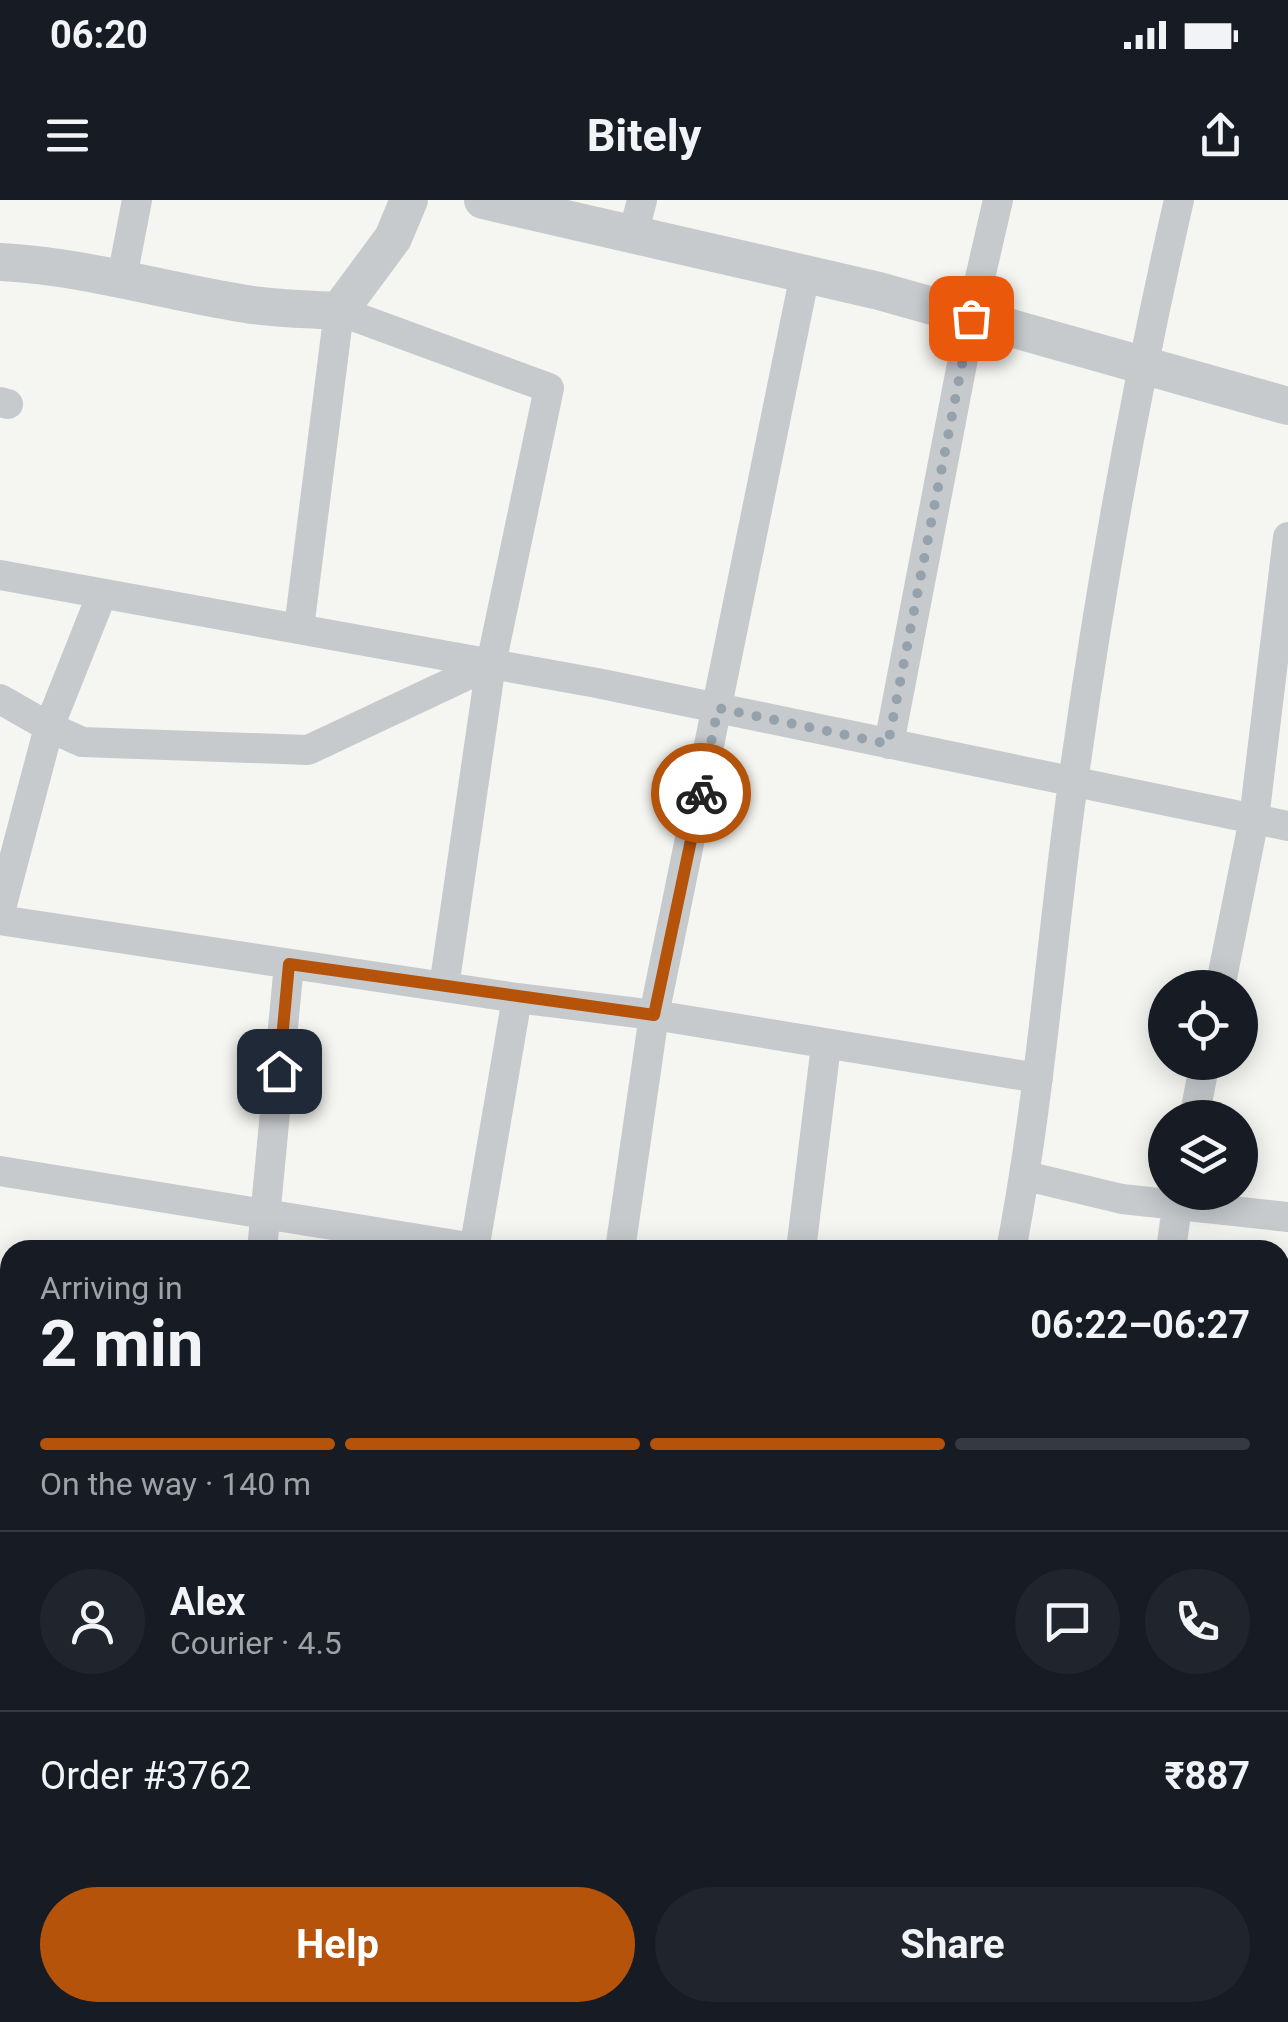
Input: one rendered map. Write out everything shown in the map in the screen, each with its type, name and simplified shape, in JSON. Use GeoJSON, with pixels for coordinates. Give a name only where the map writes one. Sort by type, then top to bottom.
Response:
{"type":"FeatureCollection","features":[{"type":"Feature","properties":{"kind":"street"},"geometry":{"type":"LineString","coordinates":[[122,278],[137,200]]}},
{"type":"Feature","properties":{"kind":"street"},"geometry":{"type":"LineString","coordinates":[[299,628],[339,311],[393,238],[408,200]]}},
{"type":"Feature","properties":{"kind":"street"},"geometry":{"type":"LineString","coordinates":[[483,200],[638,218],[805,274],[1288,406]]}},
{"type":"Feature","properties":{"kind":"street"},"geometry":{"type":"LineString","coordinates":[[888,744],[971,318],[998,200]]}},
{"type":"Feature","properties":{"kind":"street"},"geometry":{"type":"LineString","coordinates":[[1013,1240],[1026,1176],[1073,782],[1141,364],[1179,200]]}},
{"type":"Feature","properties":{"kind":"street"},"geometry":{"type":"LineString","coordinates":[[0,262],[40,264],[122,278],[250,305],[339,311],[549,388],[491,664],[444,987]]}},
{"type":"Feature","properties":{"kind":"street"},"geometry":{"type":"LineString","coordinates":[[621,1240],[654,1015],[805,274]]}},
{"type":"Feature","properties":{"kind":"street"},"geometry":{"type":"LineString","coordinates":[[1224,970],[1254,819],[1288,536]]}},
{"type":"Feature","properties":{"kind":"street"},"geometry":{"type":"LineString","coordinates":[[0,575],[718,708],[1288,826]]}},
{"type":"Feature","properties":{"kind":"street"},"geometry":{"type":"LineString","coordinates":[[0,912],[49,727],[102,594]]}},
{"type":"Feature","properties":{"kind":"street"},"geometry":{"type":"LineString","coordinates":[[0,698],[82,742],[308,750],[491,664]]}},
{"type":"Feature","properties":{"kind":"street"},"geometry":{"type":"LineString","coordinates":[[0,920],[654,1015],[1038,1078]]}},
{"type":"Feature","properties":{"kind":"street"},"geometry":{"type":"LineString","coordinates":[[263,1240],[289,964]]}},
{"type":"Feature","properties":{"kind":"street"},"geometry":{"type":"LineString","coordinates":[[476,1240],[517,998]]}},
{"type":"Feature","properties":{"kind":"street"},"geometry":{"type":"LineString","coordinates":[[801,1240],[826,1046]]}},
{"type":"Feature","properties":{"kind":"street"},"geometry":{"type":"LineString","coordinates":[[0,1171],[421,1240]]}},
{"type":"Feature","properties":{"kind":"street"},"geometry":{"type":"LineString","coordinates":[[1026,1176],[1122,1199],[1148,1199]]}},
{"type":"Feature","properties":{"kind":"street"},"geometry":{"type":"LineString","coordinates":[[1172,1240],[1176,1210]]}},
{"type":"Feature","properties":{"kind":"street"},"geometry":{"type":"LineString","coordinates":[[1245,1210],[1288,1217]]}},
{"type":"Feature","properties":{"kind":"way so far"},"geometry":{"type":"LineString","coordinates":[[701,793],[718,708],[888,744],[971,318]]}},
{"type":"Feature","properties":{"kind":"route"},"geometry":{"type":"LineString","coordinates":[[279,1071],[289,964],[654,1015],[701,793]]}}]}
